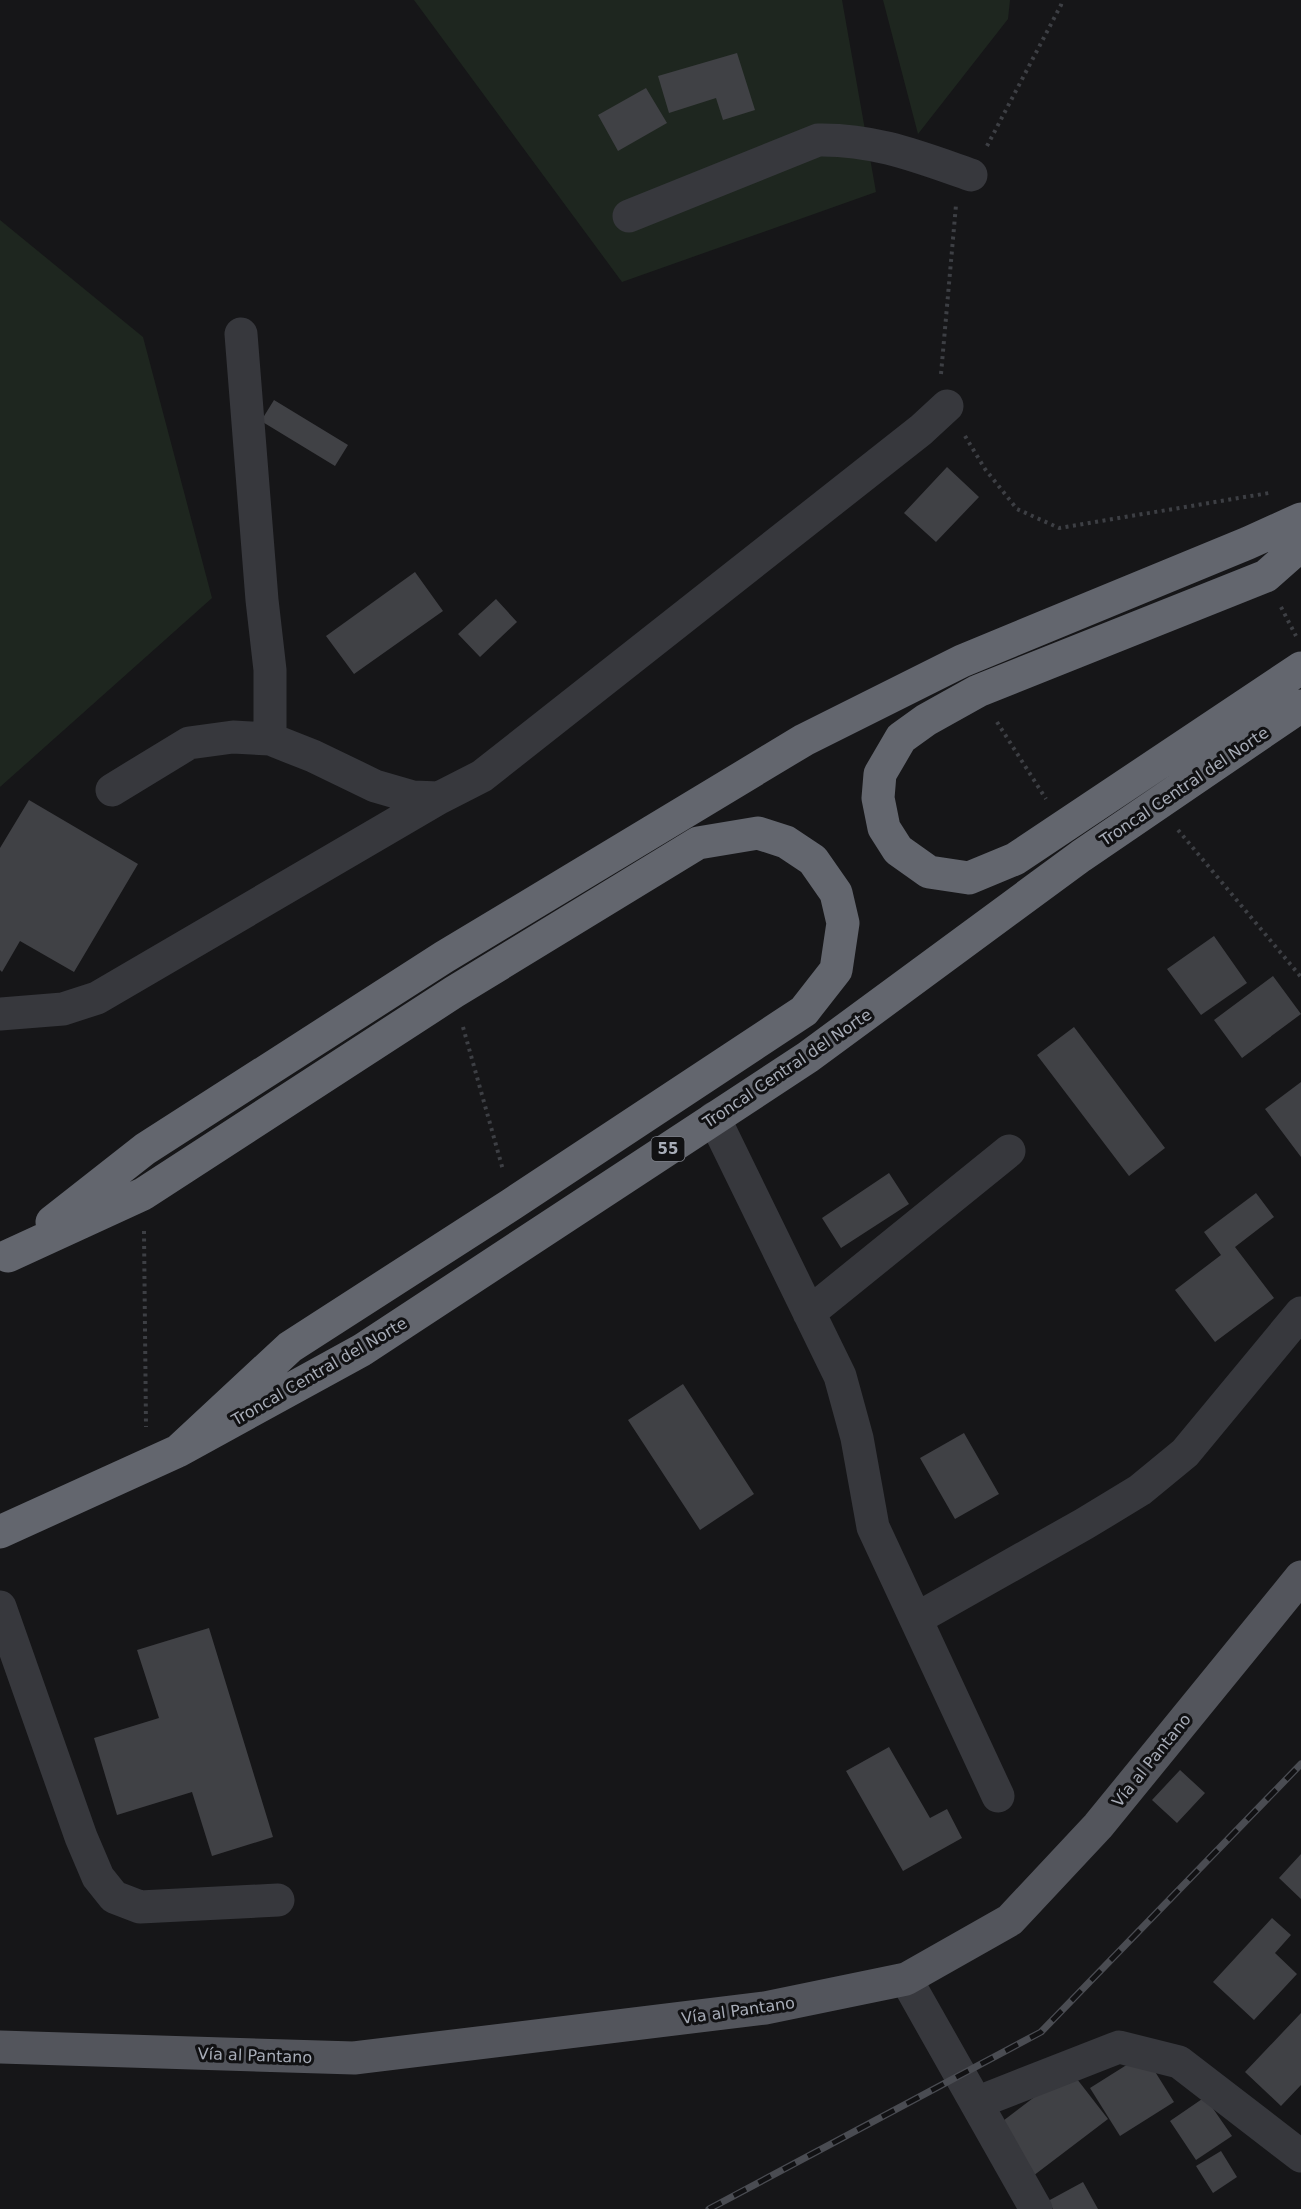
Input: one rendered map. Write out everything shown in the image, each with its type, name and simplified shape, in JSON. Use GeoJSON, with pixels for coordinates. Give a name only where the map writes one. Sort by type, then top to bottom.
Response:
{"type":"FeatureCollection","features":[{"type":"Feature","properties":{"kind":"highway"},"geometry":{"type":"LineString","coordinates":[[4,1258],[145,1149],[444,957],[804,740],[962,661],[1301,519]]}},
{"type":"Feature","properties":{"kind":"highway"},"geometry":{"type":"LineString","coordinates":[[1301,545],[1266,576],[978,691],[926,720],[901,738],[880,774],[878,798],[884,828],[898,850],[929,872],[969,878],[1015,859],[1301,668]]}},
{"type":"Feature","properties":{"kind":"highway","name":"Troncal Central del Norte"},"geometry":{"type":"LineString","coordinates":[[0,1532],[178,1451],[362,1350],[808,1057],[1082,856],[1301,706]]}},
{"type":"Feature","properties":{"kind":"highway"},"geometry":{"type":"LineString","coordinates":[[4,1258],[143,1194],[454,992],[698,843],[758,832],[786,842],[813,860],[836,893],[843,923],[836,970],[804,1011],[290,1347],[178,1451]]}},
{"type":"Feature","properties":{"kind":"main road","name":"Vía al Pantano"},"geometry":{"type":"LineString","coordinates":[[0,2047],[354,2058],[765,2008],[906,1979],[1010,1920],[1098,1826],[1301,1577]]}},
{"type":"Feature","properties":{"kind":"street"},"geometry":{"type":"LineString","coordinates":[[629,216],[818,140],[845,140],[892,148],[971,174]]}},
{"type":"Feature","properties":{"kind":"street"},"geometry":{"type":"LineString","coordinates":[[241,334],[262,600],[270,670],[270,739]]}},
{"type":"Feature","properties":{"kind":"street"},"geometry":{"type":"LineString","coordinates":[[0,1014],[63,1009],[97,998],[439,798],[482,776],[921,430],[947,406]]}},
{"type":"Feature","properties":{"kind":"street"},"geometry":{"type":"LineString","coordinates":[[112,790],[189,743],[233,737],[270,739],[313,756],[375,786],[413,797],[439,798]]}},
{"type":"Feature","properties":{"kind":"street"},"geometry":{"type":"LineString","coordinates":[[714,1118],[840,1376],[857,1438],[873,1527],[999,1796]]}},
{"type":"Feature","properties":{"kind":"street"},"geometry":{"type":"LineString","coordinates":[[808,1313],[1009,1151]]}},
{"type":"Feature","properties":{"kind":"street"},"geometry":{"type":"LineString","coordinates":[[916,1619],[1140,1490],[1185,1453],[1301,1313]]}},
{"type":"Feature","properties":{"kind":"street"},"geometry":{"type":"LineString","coordinates":[[0,1607],[81,1837],[98,1877],[114,1897],[140,1907],[278,1900]]}},
{"type":"Feature","properties":{"kind":"street"},"geometry":{"type":"LineString","coordinates":[[906,1979],[1036,2209]]}},
{"type":"Feature","properties":{"kind":"street"},"geometry":{"type":"LineString","coordinates":[[976,2103],[1119,2047],[1179,2062],[1301,2156]]}},
{"type":"Feature","properties":{"kind":"path"},"geometry":{"type":"LineString","coordinates":[[947,406],[985,469],[1017,509],[1059,528],[1278,491]]}},
{"type":"Feature","properties":{"kind":"path"},"geometry":{"type":"LineString","coordinates":[[978,691],[1063,826]]}},
{"type":"Feature","properties":{"kind":"path"},"geometry":{"type":"LineString","coordinates":[[1157,804],[1301,977]]}},
{"type":"Feature","properties":{"kind":"path"},"geometry":{"type":"LineString","coordinates":[[454,992],[512,1204]]}},
{"type":"Feature","properties":{"kind":"path"},"geometry":{"type":"LineString","coordinates":[[143,1194],[146,1466]]}},
{"type":"Feature","properties":{"kind":"shaded area"},"geometry":{"type":"Polygon","coordinates":[[[414,0],[842,0],[876,192],[622,282],[414,0]]]}},
{"type":"Feature","properties":{"kind":"shaded area"},"geometry":{"type":"Polygon","coordinates":[[[883,0],[1010,0],[1008,19],[918,134],[883,0]]]}},
{"type":"Feature","properties":{"kind":"shaded area"},"geometry":{"type":"Polygon","coordinates":[[[0,220],[143,337],[212,598],[0,787],[0,220]]]}},
{"type":"Feature","properties":{"kind":"building"},"geometry":{"type":"Polygon","coordinates":[[[737,53],[755,110],[723,120],[716,98],[669,113],[658,76],[737,53]]]}},
{"type":"Feature","properties":{"kind":"building"},"geometry":{"type":"Polygon","coordinates":[[[646,88],[667,123],[618,151],[598,115],[646,88]]]}},
{"type":"Feature","properties":{"kind":"building"},"geometry":{"type":"Polygon","coordinates":[[[274,400],[348,445],[335,466],[261,421],[274,400]]]}},
{"type":"Feature","properties":{"kind":"building"},"geometry":{"type":"Polygon","coordinates":[[[947,467],[979,497],[936,542],[904,513],[947,467]]]}},
{"type":"Feature","properties":{"kind":"building"},"geometry":{"type":"Polygon","coordinates":[[[415,572],[443,611],[354,674],[326,636],[415,572]]]}},
{"type":"Feature","properties":{"kind":"building"},"geometry":{"type":"Polygon","coordinates":[[[496,599],[517,622],[480,657],[458,634],[496,599]]]}},
{"type":"Feature","properties":{"kind":"building"},"geometry":{"type":"Polygon","coordinates":[[[29,800],[138,864],[74,972],[20,941],[2,972],[0,970],[0,848],[29,800]]]}},
{"type":"Feature","properties":{"kind":"building"},"geometry":{"type":"Polygon","coordinates":[[[1214,936],[1247,983],[1201,1015],[1167,969],[1214,936]]]}},
{"type":"Feature","properties":{"kind":"building"},"geometry":{"type":"Polygon","coordinates":[[[1273,976],[1301,1014],[1242,1058],[1214,1020],[1273,976]]]}},
{"type":"Feature","properties":{"kind":"building"},"geometry":{"type":"Polygon","coordinates":[[[1074,1027],[1165,1148],[1129,1176],[1037,1055],[1074,1027]]]}},
{"type":"Feature","properties":{"kind":"building"},"geometry":{"type":"Polygon","coordinates":[[[1301,1082],[1301,1157],[1265,1109],[1301,1082]]]}},
{"type":"Feature","properties":{"kind":"building"},"geometry":{"type":"Polygon","coordinates":[[[889,1173],[909,1204],[841,1248],[822,1218],[889,1173]]]}},
{"type":"Feature","properties":{"kind":"building"},"geometry":{"type":"Polygon","coordinates":[[[1256,1193],[1274,1217],[1235,1247],[1274,1298],[1215,1342],[1175,1290],[1221,1255],[1204,1232],[1256,1193]]]}},
{"type":"Feature","properties":{"kind":"building"},"geometry":{"type":"Polygon","coordinates":[[[683,1384],[754,1494],[700,1530],[628,1420],[683,1384]]]}},
{"type":"Feature","properties":{"kind":"building"},"geometry":{"type":"Polygon","coordinates":[[[964,1433],[999,1494],[955,1519],[920,1458],[964,1433]]]}},
{"type":"Feature","properties":{"kind":"building"},"geometry":{"type":"Polygon","coordinates":[[[209,1628],[273,1837],[212,1856],[192,1792],[117,1815],[94,1738],[159,1718],[137,1650],[209,1628]]]}},
{"type":"Feature","properties":{"kind":"building"},"geometry":{"type":"Polygon","coordinates":[[[889,1747],[930,1818],[947,1809],[962,1838],[903,1871],[846,1771],[889,1747]]]}},
{"type":"Feature","properties":{"kind":"building"},"geometry":{"type":"Polygon","coordinates":[[[1180,1770],[1205,1793],[1177,1823],[1152,1800],[1180,1770]]]}},
{"type":"Feature","properties":{"kind":"building"},"geometry":{"type":"Polygon","coordinates":[[[1301,1854],[1301,1899],[1279,1878],[1301,1854]]]}},
{"type":"Feature","properties":{"kind":"building"},"geometry":{"type":"Polygon","coordinates":[[[1272,1918],[1291,1935],[1275,1953],[1297,1974],[1254,2020],[1213,1982],[1272,1918]]]}},
{"type":"Feature","properties":{"kind":"building"},"geometry":{"type":"Polygon","coordinates":[[[1301,2013],[1301,2085],[1281,2106],[1245,2072],[1301,2013]]]}},
{"type":"Feature","properties":{"kind":"building"},"geometry":{"type":"Polygon","coordinates":[[[1144,2054],[1174,2102],[1120,2136],[1090,2088],[1144,2054]]]}},
{"type":"Feature","properties":{"kind":"building"},"geometry":{"type":"Polygon","coordinates":[[[1070,2070],[1108,2119],[1033,2176],[995,2127],[1070,2070]]]}},
{"type":"Feature","properties":{"kind":"building"},"geometry":{"type":"Polygon","coordinates":[[[1205,2097],[1232,2136],[1196,2160],[1170,2121],[1205,2097]]]}},
{"type":"Feature","properties":{"kind":"building"},"geometry":{"type":"Polygon","coordinates":[[[1221,2151],[1237,2177],[1213,2193],[1196,2166],[1221,2151]]]}},
{"type":"Feature","properties":{"kind":"building"},"geometry":{"type":"Polygon","coordinates":[[[1083,2182],[1098,2209],[1053,2209],[1048,2201],[1083,2182]]]}},
{"type":"Feature","properties":{"kind":"railway"},"geometry":{"type":"LineString","coordinates":[[709,2209],[1041,2032],[1301,1764]]}}]}
